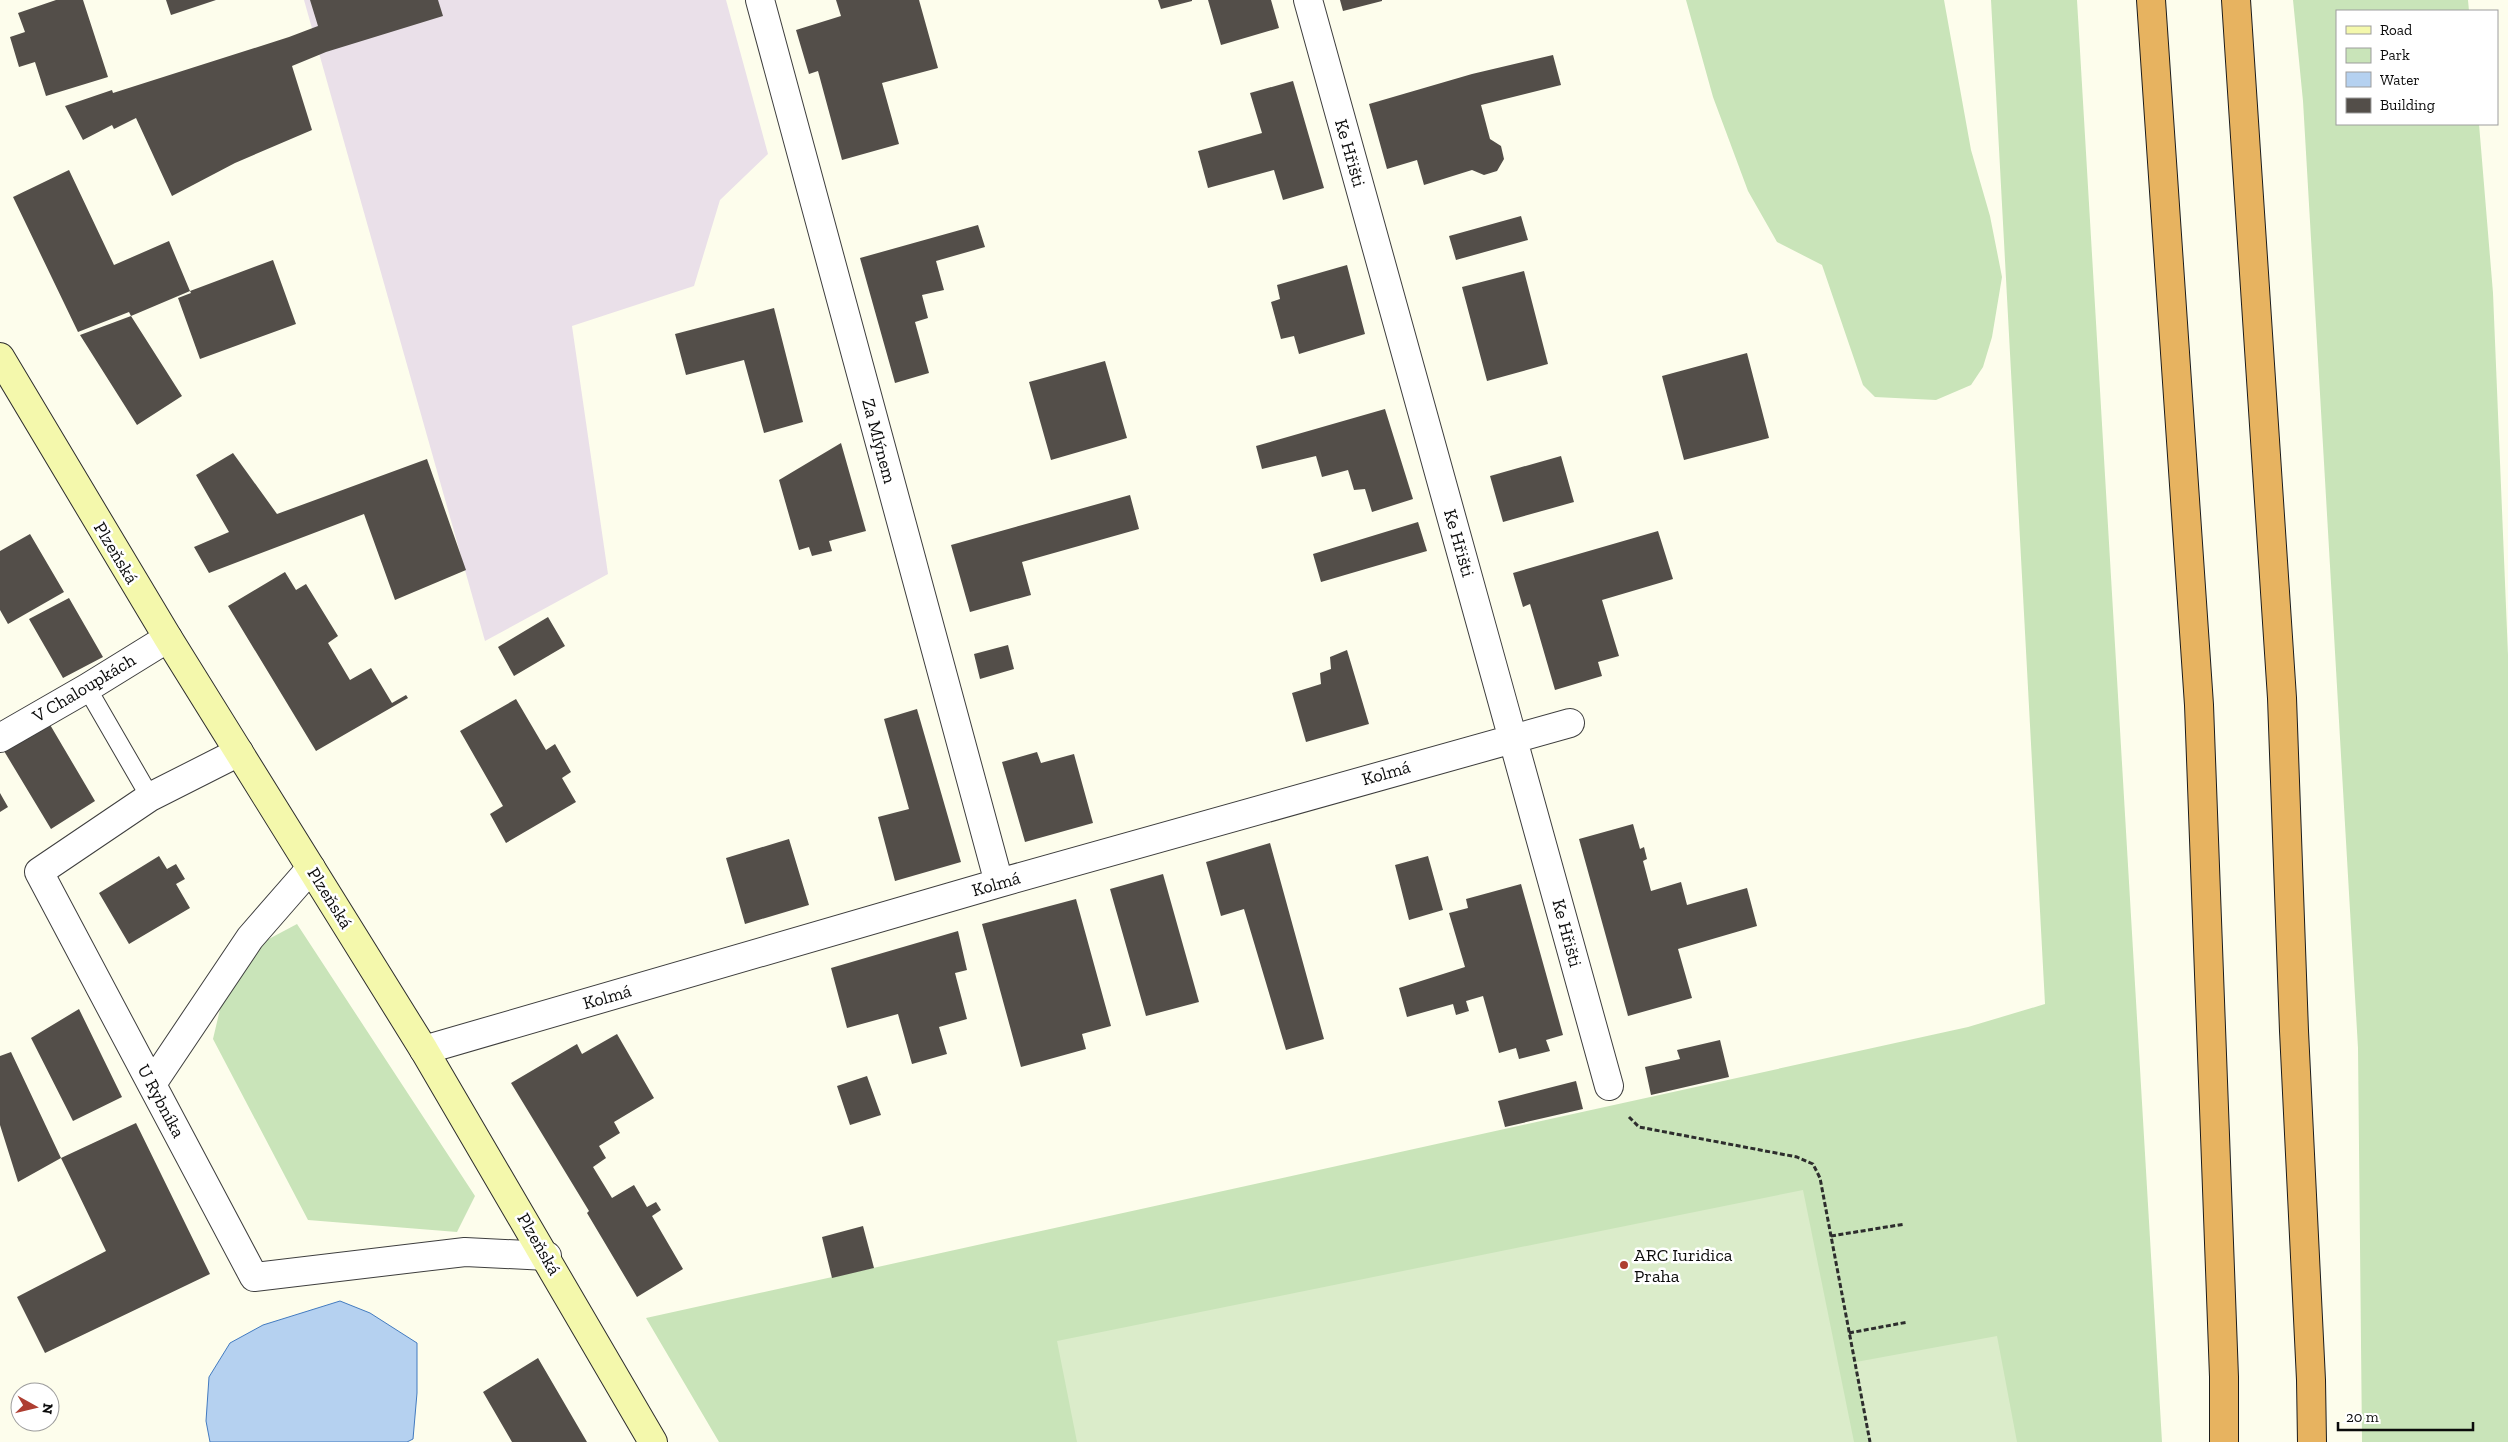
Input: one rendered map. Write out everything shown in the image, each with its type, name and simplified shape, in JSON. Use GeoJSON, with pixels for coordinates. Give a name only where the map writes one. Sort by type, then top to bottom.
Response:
{"type":"FeatureCollection","features":[{"type":"Feature","properties":{"kind":"highway"},"geometry":{"type":"LineString","coordinates":[[2151,0],[2199,705],[2224,1376],[2224,1442]]}},
{"type":"Feature","properties":{"kind":"highway"},"geometry":{"type":"LineString","coordinates":[[2236,0],[2282,698],[2294,1031],[2312,1380],[2312,1442]]}},
{"type":"Feature","properties":{"kind":"main road","name":"Plzeňská"},"geometry":{"type":"LineString","coordinates":[[0,357],[168,638],[424,1050],[547,1256],[653,1442]]}},
{"type":"Feature","properties":{"kind":"street","name":"Za Mlýnem"},"geometry":{"type":"LineString","coordinates":[[760,0],[999,883]]}},
{"type":"Feature","properties":{"kind":"street","name":"Ke Hřišti"},"geometry":{"type":"LineString","coordinates":[[1308,0],[1609,1086]]}},
{"type":"Feature","properties":{"kind":"street","name":"V Chaloupkách"},"geometry":{"type":"LineString","coordinates":[[0,738],[87,688],[168,638]]}},
{"type":"Feature","properties":{"kind":"street","name":"Kolmá"},"geometry":{"type":"LineString","coordinates":[[424,1050],[999,883],[1513,737],[1570,723]]}},
{"type":"Feature","properties":{"kind":"street","name":"U Rybníka"},"geometry":{"type":"LineString","coordinates":[[239,752],[150,798],[39,872],[254,1277],[465,1252],[547,1256]]}},
{"type":"Feature","properties":{"kind":"street"},"geometry":{"type":"LineString","coordinates":[[152,1084],[250,938],[311,868]]}},
{"type":"Feature","properties":{"kind":"lane"},"geometry":{"type":"LineString","coordinates":[[87,688],[150,798]]}},
{"type":"Feature","properties":{"kind":"path"},"geometry":{"type":"LineString","coordinates":[[1609,1086],[1616,1104],[1638,1127],[1797,1157],[1813,1164],[1820,1178],[1870,1442]]}},
{"type":"Feature","properties":{"kind":"path"},"geometry":{"type":"LineString","coordinates":[[1831,1236],[1905,1224]]}},
{"type":"Feature","properties":{"kind":"path"},"geometry":{"type":"LineString","coordinates":[[1849,1333],[1908,1322]]}},
{"type":"Feature","properties":{"kind":"shaded area"},"geometry":{"type":"Polygon","coordinates":[[[304,0],[726,0],[768,154],[720,200],[694,286],[572,326],[608,574],[485,641],[304,0]]]}},
{"type":"Feature","properties":{"kind":"green space"},"geometry":{"type":"Polygon","coordinates":[[[1686,0],[1944,0],[1971,150],[1990,216],[2002,277],[1992,337],[1983,367],[1971,385],[1936,400],[1875,397],[1863,385],[1822,265],[1777,242],[1748,191],[1713,97],[1686,0]]]}},
{"type":"Feature","properties":{"kind":"green space"},"geometry":{"type":"Polygon","coordinates":[[[1991,0],[2077,0],[2162,1442],[719,1442],[646,1318],[1968,1027],[2045,1004],[1991,0]]]}},
{"type":"Feature","properties":{"kind":"green space"},"geometry":{"type":"Polygon","coordinates":[[[2293,0],[2468,0],[2469,10],[2336,10],[2336,125],[2479,125],[2493,293],[2508,655],[2508,1442],[2362,1442],[2358,1048],[2303,101],[2293,0]]]}},
{"type":"Feature","properties":{"kind":"green space"},"geometry":{"type":"Polygon","coordinates":[[[297,924],[475,1196],[457,1232],[308,1220],[213,1039],[225,988],[265,941],[297,924]]]}},
{"type":"Feature","properties":{"kind":"green space","name":"ARC Iuridica Praha"},"geometry":{"type":"Polygon","coordinates":[[[1803,1190],[1854,1442],[1077,1442],[1057,1341],[1803,1190]]]}},
{"type":"Feature","properties":{"kind":"green space"},"geometry":{"type":"Polygon","coordinates":[[[1997,1336],[2017,1442],[1870,1442],[1856,1362],[1997,1336]]]}},
{"type":"Feature","properties":{"kind":"water"},"geometry":{"type":"Polygon","coordinates":[[[340,1301],[370,1313],[417,1343],[417,1393],[413,1439],[407,1442],[210,1442],[206,1421],[209,1377],[230,1343],[263,1325],[340,1301]]]}},
{"type":"Feature","properties":{"kind":"building"},"geometry":{"type":"Polygon","coordinates":[[[56,0],[83,0],[108,77],[46,96],[35,62],[19,67],[10,37],[25,32],[18,13],[56,0]]]}},
{"type":"Feature","properties":{"kind":"building"},"geometry":{"type":"Polygon","coordinates":[[[166,0],[216,0],[171,15],[166,0]]]}},
{"type":"Feature","properties":{"kind":"building"},"geometry":{"type":"Polygon","coordinates":[[[310,0],[438,0],[443,16],[326,52],[292,66],[312,130],[235,163],[172,196],[136,118],[114,129],[112,125],[83,140],[65,106],[112,90],[113,93],[318,26],[310,0]]]}},
{"type":"Feature","properties":{"kind":"building"},"geometry":{"type":"Polygon","coordinates":[[[836,0],[919,0],[938,68],[882,83],[899,144],[842,160],[818,71],[809,74],[796,30],[841,16],[836,0]]]}},
{"type":"Feature","properties":{"kind":"building"},"geometry":{"type":"Polygon","coordinates":[[[1158,0],[1192,0],[1192,1],[1161,9],[1158,0]]]}},
{"type":"Feature","properties":{"kind":"building"},"geometry":{"type":"Polygon","coordinates":[[[1208,0],[1271,0],[1279,28],[1221,45],[1208,0]]]}},
{"type":"Feature","properties":{"kind":"building"},"geometry":{"type":"Polygon","coordinates":[[[1340,0],[1382,0],[1382,1],[1343,11],[1340,0]]]}},
{"type":"Feature","properties":{"kind":"building"},"geometry":{"type":"Polygon","coordinates":[[[1553,55],[1561,85],[1481,105],[1490,139],[1501,146],[1504,159],[1497,171],[1484,175],[1472,170],[1424,185],[1417,160],[1387,169],[1369,104],[1472,74],[1553,55]]]}},
{"type":"Feature","properties":{"kind":"building"},"geometry":{"type":"Polygon","coordinates":[[[1293,81],[1324,188],[1283,200],[1274,170],[1208,188],[1198,151],[1262,133],[1250,93],[1293,81]]]}},
{"type":"Feature","properties":{"kind":"building"},"geometry":{"type":"Polygon","coordinates":[[[69,170],[114,265],[169,241],[190,291],[131,316],[129,312],[78,332],[13,197],[69,170]]]}},
{"type":"Feature","properties":{"kind":"building"},"geometry":{"type":"Polygon","coordinates":[[[1521,216],[1528,240],[1456,260],[1449,236],[1521,216]]]}},
{"type":"Feature","properties":{"kind":"building"},"geometry":{"type":"Polygon","coordinates":[[[978,225],[985,247],[936,261],[944,290],[922,295],[928,318],[915,322],[929,373],[895,383],[860,258],[978,225]]]}},
{"type":"Feature","properties":{"kind":"building"},"geometry":{"type":"Polygon","coordinates":[[[273,260],[296,324],[200,359],[178,298],[191,293],[190,291],[273,260]]]}},
{"type":"Feature","properties":{"kind":"building"},"geometry":{"type":"Polygon","coordinates":[[[1347,265],[1365,334],[1299,354],[1294,336],[1281,339],[1271,302],[1280,299],[1277,285],[1347,265]]]}},
{"type":"Feature","properties":{"kind":"building"},"geometry":{"type":"Polygon","coordinates":[[[1524,271],[1548,364],[1487,381],[1462,287],[1524,271]]]}},
{"type":"Feature","properties":{"kind":"building"},"geometry":{"type":"Polygon","coordinates":[[[774,308],[803,422],[764,433],[744,360],[686,375],[675,334],[774,308]]]}},
{"type":"Feature","properties":{"kind":"building"},"geometry":{"type":"Polygon","coordinates":[[[131,316],[182,396],[137,425],[80,335],[131,316]]]}},
{"type":"Feature","properties":{"kind":"building"},"geometry":{"type":"Polygon","coordinates":[[[1747,353],[1769,438],[1684,460],[1662,376],[1747,353]]]}},
{"type":"Feature","properties":{"kind":"building"},"geometry":{"type":"Polygon","coordinates":[[[1105,361],[1127,438],[1051,460],[1029,382],[1105,361]]]}},
{"type":"Feature","properties":{"kind":"building"},"geometry":{"type":"Polygon","coordinates":[[[1385,409],[1413,499],[1372,512],[1365,489],[1354,490],[1348,470],[1322,477],[1316,456],[1262,469],[1256,446],[1385,409]]]}},
{"type":"Feature","properties":{"kind":"building"},"geometry":{"type":"Polygon","coordinates":[[[841,443],[866,531],[829,541],[832,551],[812,556],[809,547],[799,550],[779,480],[841,443]]]}},
{"type":"Feature","properties":{"kind":"building"},"geometry":{"type":"Polygon","coordinates":[[[233,453],[277,514],[427,459],[466,570],[395,600],[364,514],[209,573],[194,547],[229,532],[196,475],[233,453]]]}},
{"type":"Feature","properties":{"kind":"building"},"geometry":{"type":"Polygon","coordinates":[[[1561,456],[1574,502],[1503,522],[1490,476],[1561,456]]]}},
{"type":"Feature","properties":{"kind":"building"},"geometry":{"type":"Polygon","coordinates":[[[1130,495],[1139,529],[1022,562],[1031,595],[970,612],[951,545],[1130,495]]]}},
{"type":"Feature","properties":{"kind":"building"},"geometry":{"type":"Polygon","coordinates":[[[1418,522],[1427,551],[1321,582],[1313,554],[1418,522]]]}},
{"type":"Feature","properties":{"kind":"building"},"geometry":{"type":"Polygon","coordinates":[[[1658,531],[1673,579],[1602,600],[1619,656],[1598,662],[1602,676],[1555,690],[1530,604],[1523,607],[1513,573],[1658,531]]]}},
{"type":"Feature","properties":{"kind":"building"},"geometry":{"type":"Polygon","coordinates":[[[30,534],[64,592],[8,624],[0,610],[0,551],[30,534]]]}},
{"type":"Feature","properties":{"kind":"building"},"geometry":{"type":"Polygon","coordinates":[[[285,572],[296,590],[306,584],[338,636],[328,643],[350,680],[371,668],[392,703],[406,695],[408,698],[316,751],[228,606],[285,572]]]}},
{"type":"Feature","properties":{"kind":"building"},"geometry":{"type":"Polygon","coordinates":[[[69,598],[103,657],[63,678],[29,619],[69,598]]]}},
{"type":"Feature","properties":{"kind":"building"},"geometry":{"type":"Polygon","coordinates":[[[548,617],[565,646],[514,676],[498,647],[548,617]]]}},
{"type":"Feature","properties":{"kind":"building"},"geometry":{"type":"Polygon","coordinates":[[[1008,645],[1014,669],[980,679],[974,654],[1008,645]]]}},
{"type":"Feature","properties":{"kind":"building"},"geometry":{"type":"Polygon","coordinates":[[[1347,650],[1369,724],[1306,742],[1292,693],[1321,684],[1320,673],[1331,669],[1330,657],[1347,650]]]}},
{"type":"Feature","properties":{"kind":"building"},"geometry":{"type":"Polygon","coordinates":[[[516,699],[546,750],[555,744],[571,772],[562,778],[576,802],[506,843],[490,814],[503,806],[460,731],[516,699]]]}},
{"type":"Feature","properties":{"kind":"building"},"geometry":{"type":"Polygon","coordinates":[[[917,709],[961,862],[895,881],[878,817],[909,809],[884,719],[917,709]]]}},
{"type":"Feature","properties":{"kind":"building"},"geometry":{"type":"Polygon","coordinates":[[[49,723],[95,801],[51,829],[4,751],[49,723]]]}},
{"type":"Feature","properties":{"kind":"building"},"geometry":{"type":"Polygon","coordinates":[[[1037,752],[1041,763],[1074,754],[1093,823],[1025,842],[1002,762],[1037,752]]]}},
{"type":"Feature","properties":{"kind":"building"},"geometry":{"type":"Polygon","coordinates":[[[0,793],[8,807],[0,812],[0,793]]]}},
{"type":"Feature","properties":{"kind":"building"},"geometry":{"type":"Polygon","coordinates":[[[1633,824],[1640,849],[1644,847],[1647,859],[1643,861],[1651,891],[1681,882],[1687,905],[1747,888],[1757,926],[1678,949],[1692,998],[1628,1016],[1579,839],[1633,824]]]}},
{"type":"Feature","properties":{"kind":"building"},"geometry":{"type":"Polygon","coordinates":[[[789,839],[809,905],[745,924],[726,858],[789,839]]]}},
{"type":"Feature","properties":{"kind":"building"},"geometry":{"type":"Polygon","coordinates":[[[1270,843],[1324,1039],[1286,1050],[1244,909],[1221,916],[1206,862],[1270,843]]]}},
{"type":"Feature","properties":{"kind":"building"},"geometry":{"type":"Polygon","coordinates":[[[159,856],[167,869],[176,864],[185,879],[176,884],[190,908],[129,944],[99,893],[159,856]]]}},
{"type":"Feature","properties":{"kind":"building"},"geometry":{"type":"Polygon","coordinates":[[[1428,856],[1443,910],[1409,920],[1395,865],[1428,856]]]}},
{"type":"Feature","properties":{"kind":"building"},"geometry":{"type":"Polygon","coordinates":[[[1163,874],[1199,1002],[1146,1016],[1110,889],[1163,874]]]}},
{"type":"Feature","properties":{"kind":"building"},"geometry":{"type":"Polygon","coordinates":[[[1521,884],[1563,1035],[1546,1040],[1550,1051],[1519,1059],[1516,1048],[1499,1053],[1483,996],[1466,1001],[1469,1011],[1456,1015],[1453,1004],[1407,1017],[1399,988],[1465,967],[1449,913],[1468,908],[1466,899],[1521,884]]]}},
{"type":"Feature","properties":{"kind":"building"},"geometry":{"type":"Polygon","coordinates":[[[1076,899],[1111,1026],[1082,1034],[1086,1049],[1021,1067],[982,924],[1076,899]]]}},
{"type":"Feature","properties":{"kind":"building"},"geometry":{"type":"Polygon","coordinates":[[[958,931],[967,970],[955,973],[967,1019],[939,1027],[947,1054],[912,1064],[898,1014],[847,1028],[831,968],[958,931]]]}},
{"type":"Feature","properties":{"kind":"building"},"geometry":{"type":"Polygon","coordinates":[[[79,1009],[122,1097],[73,1121],[31,1038],[79,1009]]]}},
{"type":"Feature","properties":{"kind":"building"},"geometry":{"type":"Polygon","coordinates":[[[617,1034],[654,1098],[614,1122],[620,1133],[599,1146],[606,1158],[593,1167],[612,1198],[634,1185],[647,1207],[656,1202],[661,1210],[652,1216],[683,1269],[637,1297],[587,1213],[589,1211],[511,1083],[577,1044],[582,1054],[617,1034]]]}},
{"type":"Feature","properties":{"kind":"building"},"geometry":{"type":"Polygon","coordinates":[[[1720,1040],[1729,1077],[1651,1095],[1645,1067],[1680,1059],[1677,1050],[1720,1040]]]}},
{"type":"Feature","properties":{"kind":"building"},"geometry":{"type":"Polygon","coordinates":[[[11,1052],[61,1158],[18,1182],[0,1125],[0,1056],[11,1052]]]}},
{"type":"Feature","properties":{"kind":"building"},"geometry":{"type":"Polygon","coordinates":[[[867,1076],[881,1115],[850,1125],[837,1086],[867,1076]]]}},
{"type":"Feature","properties":{"kind":"building"},"geometry":{"type":"Polygon","coordinates":[[[1576,1081],[1583,1109],[1505,1127],[1498,1101],[1576,1081]]]}},
{"type":"Feature","properties":{"kind":"building"},"geometry":{"type":"Polygon","coordinates":[[[136,1123],[210,1274],[45,1353],[17,1297],[106,1251],[61,1158],[136,1123]]]}},
{"type":"Feature","properties":{"kind":"building"},"geometry":{"type":"Polygon","coordinates":[[[863,1226],[874,1268],[832,1278],[822,1237],[863,1226]]]}},
{"type":"Feature","properties":{"kind":"building"},"geometry":{"type":"Polygon","coordinates":[[[538,1358],[587,1442],[512,1442],[483,1392],[538,1358]]]}},
{"type":"Feature","properties":{"kind":"place","name":"ARC Iuridica Praha"},"geometry":{"type":"Point","coordinates":[1624,1265]}}]}
